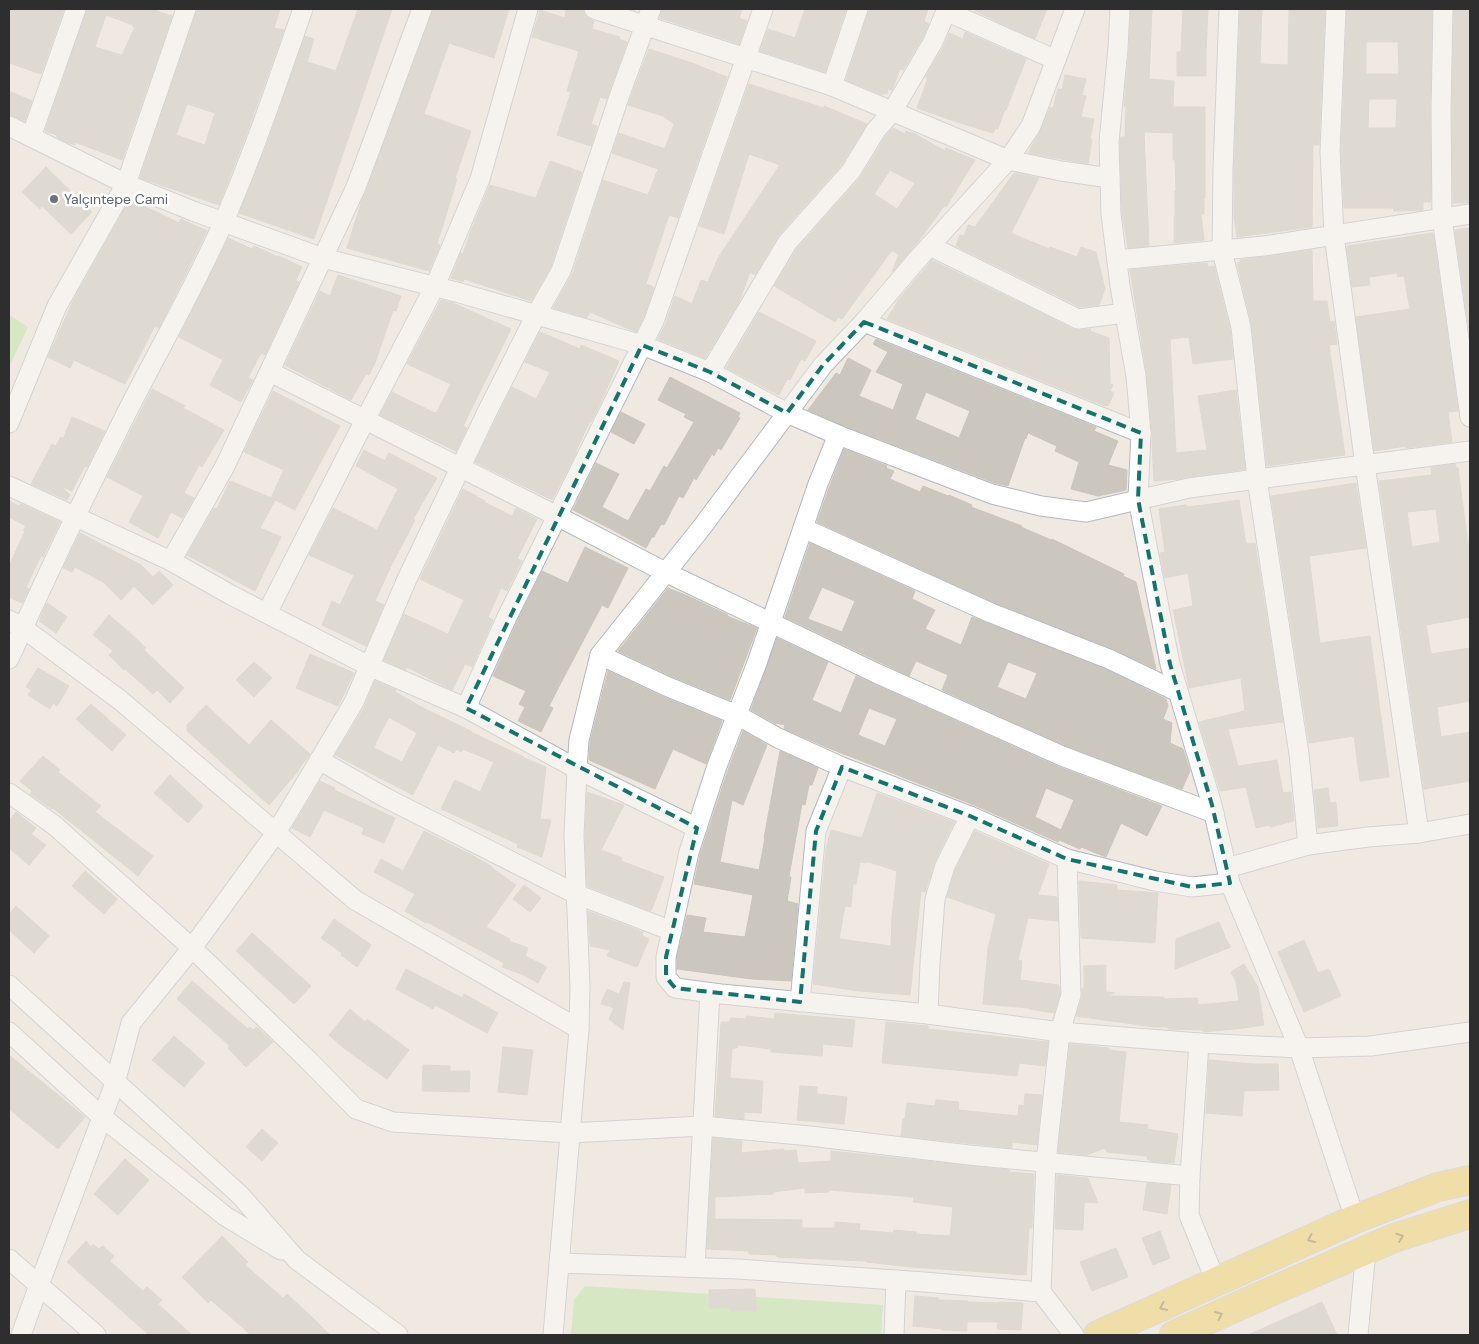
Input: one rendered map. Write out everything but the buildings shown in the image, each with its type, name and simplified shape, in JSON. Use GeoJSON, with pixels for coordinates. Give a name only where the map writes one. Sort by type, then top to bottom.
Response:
{"type":"FeatureCollection","features":[{"type":"Feature","properties":{"kind":"main road"},"geometry":{"type":"LineString","coordinates":[[1098,1335],[1355,1219],[1438,1187],[1470,1180]]}},
{"type":"Feature","properties":{"kind":"main road"},"geometry":{"type":"LineString","coordinates":[[1174,1335],[1263,1294],[1394,1238],[1470,1214]]}},
{"type":"Feature","properties":{"kind":"street"},"geometry":{"type":"LineString","coordinates":[[31,137],[76,9]]}},
{"type":"Feature","properties":{"kind":"street"},"geometry":{"type":"LineString","coordinates":[[9,423],[57,306],[126,184],[186,9]]}},
{"type":"Feature","properties":{"kind":"street"},"geometry":{"type":"LineString","coordinates":[[9,659],[16,624],[75,516],[224,222],[263,123],[303,9]]}},
{"type":"Feature","properties":{"kind":"street"},"geometry":{"type":"LineString","coordinates":[[172,561],[225,466],[324,258],[356,187],[422,9]]}},
{"type":"Feature","properties":{"kind":"street"},"geometry":{"type":"LineString","coordinates":[[267,613],[364,420],[435,286],[480,179],[528,9]]}},
{"type":"Feature","properties":{"kind":"street"},"geometry":{"type":"LineString","coordinates":[[594,9],[648,17],[746,59],[832,86],[1008,160],[1061,171],[1110,178]]}},
{"type":"Feature","properties":{"kind":"street"},"geometry":{"type":"LineString","coordinates":[[466,708],[507,617],[654,321],[763,9]]}},
{"type":"Feature","properties":{"kind":"street"},"geometry":{"type":"LineString","coordinates":[[832,86],[858,9]]}},
{"type":"Feature","properties":{"kind":"street"},"geometry":{"type":"LineString","coordinates":[[553,1335],[579,1029],[580,987],[574,836],[579,740],[600,655],[707,519],[823,366],[1008,160],[1031,126],[1075,9]]}},
{"type":"Feature","properties":{"kind":"street"},"geometry":{"type":"LineString","coordinates":[[1120,9],[1109,142],[1111,214],[1136,376],[1141,433],[1138,499],[1170,664],[1214,813],[1228,875],[1299,1048],[1355,1219]]}},
{"type":"Feature","properties":{"kind":"street"},"geometry":{"type":"LineString","coordinates":[[1229,9],[1222,250],[1241,327],[1257,479],[1298,754],[1308,846]]}},
{"type":"Feature","properties":{"kind":"street"},"geometry":{"type":"LineString","coordinates":[[1336,9],[1330,151],[1334,235],[1365,465],[1419,833]]}},
{"type":"Feature","properties":{"kind":"street"},"geometry":{"type":"LineString","coordinates":[[1443,9],[1441,110],[1442,218],[1470,417]]}},
{"type":"Feature","properties":{"kind":"street"},"geometry":{"type":"LineString","coordinates":[[710,372],[788,243],[851,171],[876,130],[892,112],[933,42],[946,10],[1056,60]]}},
{"type":"Feature","properties":{"kind":"street"},"geometry":{"type":"LineString","coordinates":[[21,1335],[115,1082],[131,1023],[192,948],[276,833],[354,702],[407,579],[460,468],[536,315],[561,271],[619,97],[648,17]]}},
{"type":"Feature","properties":{"kind":"street"},"geometry":{"type":"LineString","coordinates":[[9,126],[126,184],[224,222],[324,258],[435,286],[642,345],[710,372],[787,413],[838,435],[992,494],[1041,506],[1086,512],[1189,488],[1470,451]]}},
{"type":"Feature","properties":{"kind":"street"},"geometry":{"type":"LineString","coordinates":[[1117,260],[1264,246],[1470,214]]}},
{"type":"Feature","properties":{"kind":"street"},"geometry":{"type":"LineString","coordinates":[[930,246],[1078,319],[1125,314]]}},
{"type":"Feature","properties":{"kind":"street"},"geometry":{"type":"LineString","coordinates":[[864,322],[1141,433]]}},
{"type":"Feature","properties":{"kind":"street"},"geometry":{"type":"LineString","coordinates":[[270,372],[665,572],[876,674],[1062,756],[1214,813]]}},
{"type":"Feature","properties":{"kind":"street"},"geometry":{"type":"LineString","coordinates":[[838,435],[818,484],[770,623],[717,766],[689,852],[666,957],[666,977],[675,988],[928,1014],[1060,1032],[1199,1043],[1299,1048],[1371,1046],[1470,1032]]}},
{"type":"Feature","properties":{"kind":"street"},"geometry":{"type":"LineString","coordinates":[[9,486],[172,561],[231,595],[369,666],[466,708],[577,769],[697,828]]}},
{"type":"Feature","properties":{"kind":"street"},"geometry":{"type":"LineString","coordinates":[[803,528],[991,613],[1109,659],[1178,692]]}},
{"type":"Feature","properties":{"kind":"street"},"geometry":{"type":"LineString","coordinates":[[16,624],[120,700],[355,900],[579,1029]]}},
{"type":"Feature","properties":{"kind":"street"},"geometry":{"type":"LineString","coordinates":[[600,655],[666,686],[737,715],[778,738],[842,767],[970,816],[1067,859],[1155,881],[1192,887],[1308,846],[1368,837],[1419,833],[1470,824]]}},
{"type":"Feature","properties":{"kind":"street"},"geometry":{"type":"LineString","coordinates":[[319,760],[386,798],[576,894],[672,930]]}},
{"type":"Feature","properties":{"kind":"street"},"geometry":{"type":"LineString","coordinates":[[800,1002],[816,831],[842,767]]}},
{"type":"Feature","properties":{"kind":"street"},"geometry":{"type":"LineString","coordinates":[[9,793],[54,825],[192,948],[356,1109],[393,1122],[570,1133],[702,1126],[810,1136],[969,1155],[1190,1176]]}},
{"type":"Feature","properties":{"kind":"street"},"geometry":{"type":"LineString","coordinates":[[928,1014],[935,899],[945,866],[970,816]]}},
{"type":"Feature","properties":{"kind":"street"},"geometry":{"type":"LineString","coordinates":[[1067,859],[1071,995],[1060,1032],[1046,1162],[1041,1292],[1074,1335]]}},
{"type":"Feature","properties":{"kind":"street"},"geometry":{"type":"LineString","coordinates":[[9,985],[240,1195],[297,1260]]}},
{"type":"Feature","properties":{"kind":"street"},"geometry":{"type":"LineString","coordinates":[[694,1267],[710,993]]}},
{"type":"Feature","properties":{"kind":"street"},"geometry":{"type":"LineString","coordinates":[[9,1032],[102,1117],[225,1216],[297,1260],[398,1335]]}},
{"type":"Feature","properties":{"kind":"street"},"geometry":{"type":"LineString","coordinates":[[1199,1043],[1189,1216],[1216,1282]]}},
{"type":"Feature","properties":{"kind":"street"},"geometry":{"type":"LineString","coordinates":[[1358,1335],[1366,1250]]}},
{"type":"Feature","properties":{"kind":"street"},"geometry":{"type":"LineString","coordinates":[[9,1259],[96,1335]]}},
{"type":"Feature","properties":{"kind":"street"},"geometry":{"type":"LineString","coordinates":[[559,1263],[694,1267],[896,1280],[1041,1292]]}},
{"type":"Feature","properties":{"kind":"street"},"geometry":{"type":"LineString","coordinates":[[894,1335],[896,1280]]}},
{"type":"Feature","properties":{"kind":"highlighted area"},"geometry":{"type":"Polygon","coordinates":[[[864,322],[1141,433],[1138,499],[1170,664],[1212,805],[1230,883],[1192,887],[1067,859],[970,816],[842,767],[816,831],[800,1002],[675,988],[666,977],[666,957],[697,828],[466,708],[642,345],[710,372],[787,413],[823,365],[864,322]]]}},
{"type":"Feature","properties":{"kind":"green space"},"geometry":{"type":"Polygon","coordinates":[[[9,315],[28,327],[9,367],[9,315]]]}},
{"type":"Feature","properties":{"kind":"green space"},"geometry":{"type":"Polygon","coordinates":[[[585,1286],[883,1305],[881,1335],[571,1335],[574,1300],[585,1286]]]}},
{"type":"Feature","properties":{"kind":"place","name":"Yalçıntepe Cami"},"geometry":{"type":"Point","coordinates":[54,199]}}]}
